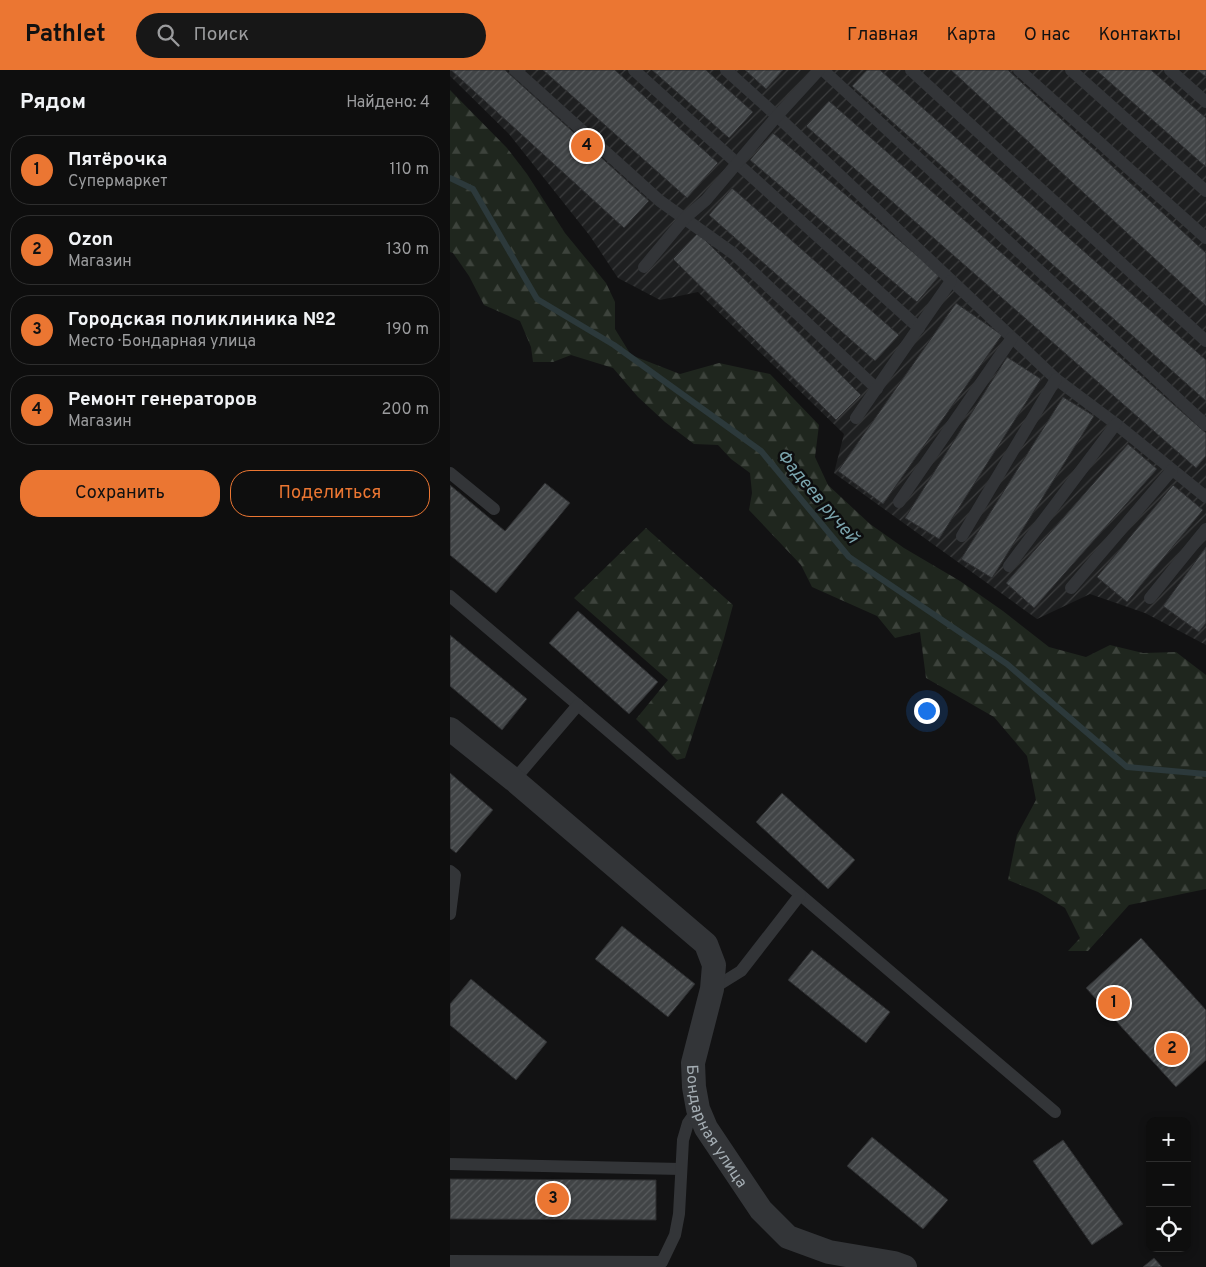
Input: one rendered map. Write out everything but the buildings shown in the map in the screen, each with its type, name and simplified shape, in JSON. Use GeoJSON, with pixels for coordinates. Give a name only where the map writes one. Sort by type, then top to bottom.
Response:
{"type":"FeatureCollection","features":[{"type":"Feature","properties":{"kind":"street","name":"Бондарная улица"},"geometry":{"type":"LineString","coordinates":[[450,730],[514,780],[706,944],[714,965],[712,989],[693,1063],[694,1087],[698,1109],[706,1128],[761,1210],[788,1237],[829,1252],[894,1263],[905,1267]]}},
{"type":"Feature","properties":{"kind":"lane"},"geometry":{"type":"LineString","coordinates":[[515,70],[660,201],[734,254],[877,389]]}},
{"type":"Feature","properties":{"kind":"lane"},"geometry":{"type":"LineString","coordinates":[[634,70],[736,165],[919,328]]}},
{"type":"Feature","properties":{"kind":"lane"},"geometry":{"type":"LineString","coordinates":[[726,70],[1056,379],[1116,424],[1206,498]]}},
{"type":"Feature","properties":{"kind":"lane"},"geometry":{"type":"LineString","coordinates":[[644,267],[685,218],[706,200],[777,116],[821,70],[1206,425]]}},
{"type":"Feature","properties":{"kind":"lane"},"geometry":{"type":"LineString","coordinates":[[911,70],[1206,341]]}},
{"type":"Feature","properties":{"kind":"lane"},"geometry":{"type":"LineString","coordinates":[[1019,70],[1206,238]]}},
{"type":"Feature","properties":{"kind":"lane"},"geometry":{"type":"LineString","coordinates":[[1071,70],[1206,190]]}},
{"type":"Feature","properties":{"kind":"lane"},"geometry":{"type":"LineString","coordinates":[[1170,70],[1206,102]]}},
{"type":"Feature","properties":{"kind":"lane"},"geometry":{"type":"LineString","coordinates":[[856,418],[951,280]]}},
{"type":"Feature","properties":{"kind":"lane"},"geometry":{"type":"LineString","coordinates":[[899,502],[1012,338]]}},
{"type":"Feature","properties":{"kind":"lane"},"geometry":{"type":"LineString","coordinates":[[962,536],[1056,379]]}},
{"type":"Feature","properties":{"kind":"lane"},"geometry":{"type":"LineString","coordinates":[[1009,566],[1116,424]]}},
{"type":"Feature","properties":{"kind":"lane"},"geometry":{"type":"LineString","coordinates":[[1071,588],[1172,470]]}},
{"type":"Feature","properties":{"kind":"lane"},"geometry":{"type":"LineString","coordinates":[[450,473],[494,508]]}},
{"type":"Feature","properties":{"kind":"lane"},"geometry":{"type":"LineString","coordinates":[[1150,598],[1206,529]]}},
{"type":"Feature","properties":{"kind":"lane"},"geometry":{"type":"LineString","coordinates":[[450,596],[1055,1112]]}},
{"type":"Feature","properties":{"kind":"lane"},"geometry":{"type":"LineString","coordinates":[[514,780],[578,705]]}},
{"type":"Feature","properties":{"kind":"lane"},"geometry":{"type":"LineString","coordinates":[[450,872],[455,875],[450,914]]}},
{"type":"Feature","properties":{"kind":"lane"},"geometry":{"type":"LineString","coordinates":[[712,989],[741,971],[800,896]]}},
{"type":"Feature","properties":{"kind":"lane"},"geometry":{"type":"LineString","coordinates":[[450,1262],[661,1264],[675,1236],[680,1214],[684,1140],[688,1123],[698,1109]]}},
{"type":"Feature","properties":{"kind":"lane"},"geometry":{"type":"LineString","coordinates":[[450,1164],[682,1169]]}},
{"type":"Feature","properties":{"kind":"shaded area"},"geometry":{"type":"Polygon","coordinates":[[[450,70],[1206,70],[1206,645],[1145,613],[1090,594],[1037,619],[834,473],[844,434],[698,292],[660,300],[618,278],[590,236],[509,134],[450,76],[450,70]]]}},
{"type":"Feature","properties":{"kind":"green space"},"geometry":{"type":"Polygon","coordinates":[[[450,90],[507,148],[527,174],[565,233],[606,283],[615,302],[615,329],[631,355],[680,374],[719,363],[770,374],[819,425],[815,457],[828,485],[870,524],[904,548],[960,581],[1003,611],[1049,647],[1086,657],[1110,645],[1143,653],[1176,652],[1206,675],[1206,889],[1129,905],[1088,951],[1068,951],[1080,938],[1065,908],[1038,892],[1008,880],[1017,835],[1036,800],[1027,756],[994,717],[926,678],[920,632],[895,638],[877,616],[812,587],[801,565],[749,510],[752,493],[750,473],[731,459],[718,445],[694,444],[665,422],[638,397],[613,368],[571,355],[553,362],[533,362],[531,347],[520,321],[484,305],[469,276],[453,253],[450,252],[450,90]]]}},
{"type":"Feature","properties":{"kind":"green space"},"geometry":{"type":"Polygon","coordinates":[[[646,528],[733,605],[723,642],[685,758],[677,760],[636,719],[668,680],[574,598],[646,528]]]}},
{"type":"Feature","properties":{"kind":"waterway","name":"Фадеев ручей"},"geometry":{"type":"LineString","coordinates":[[450,178],[473,189],[537,299],[614,345],[761,451],[849,557],[1007,664],[1127,767],[1206,774]]}},
{"type":"Feature","properties":{"kind":"place","name":"Ремонт генераторов"},"geometry":{"type":"Point","coordinates":[587,146]}},
{"type":"Feature","properties":{"kind":"place","name":"Пятёрочка"},"geometry":{"type":"Point","coordinates":[1114,1003]}},
{"type":"Feature","properties":{"kind":"place","name":"Ozon"},"geometry":{"type":"Point","coordinates":[1172,1049]}},
{"type":"Feature","properties":{"kind":"place","name":"Городская поликлиника №2"},"geometry":{"type":"Point","coordinates":[553,1199]}}]}
